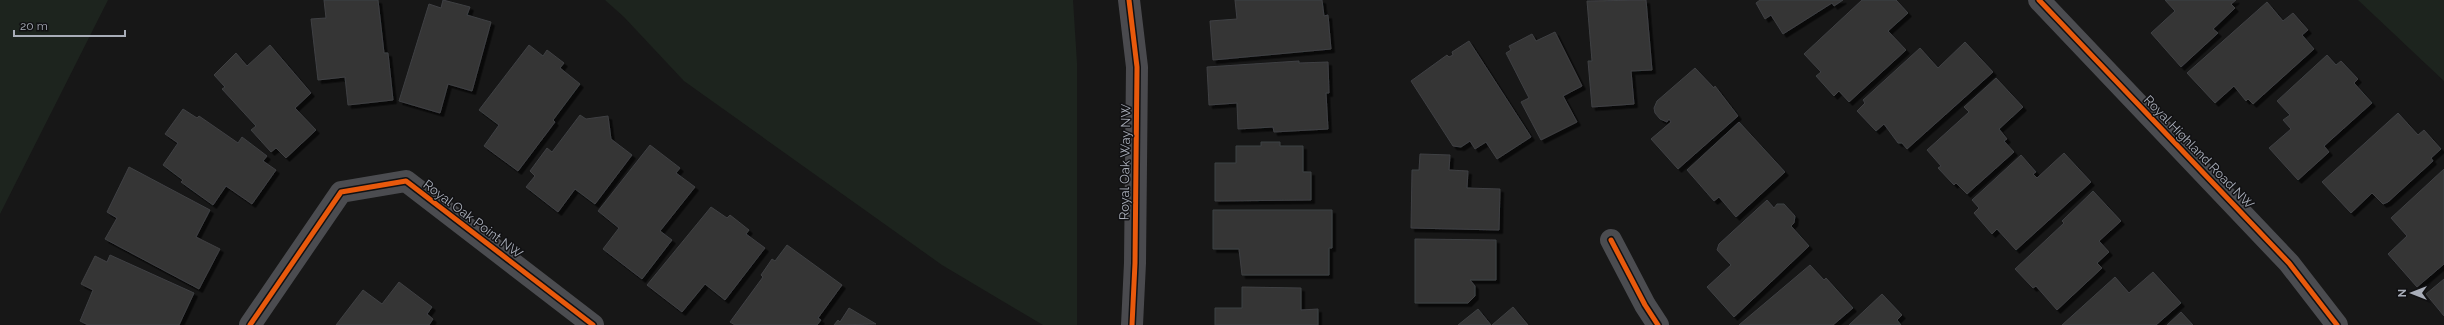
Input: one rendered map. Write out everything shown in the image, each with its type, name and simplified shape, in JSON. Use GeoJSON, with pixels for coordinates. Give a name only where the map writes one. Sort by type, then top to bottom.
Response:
{"type":"FeatureCollection","features":[{"type":"Feature","properties":{"kind":"street","name":"Royal Oak Way NW"},"geometry":{"type":"LineString","coordinates":[[1129,0],[1137,66],[1135,263],[1132,325]]}},
{"type":"Feature","properties":{"kind":"street","name":"Royal Highland Road NW"},"geometry":{"type":"LineString","coordinates":[[2039,0],[2289,263],[2337,325]]}},
{"type":"Feature","properties":{"kind":"street","name":"Royal Oak Point NW"},"geometry":{"type":"LineString","coordinates":[[250,325],[341,192],[406,181],[593,325]]}},
{"type":"Feature","properties":{"kind":"street"},"geometry":{"type":"LineString","coordinates":[[1611,240],[1645,305],[1658,325]]}},
{"type":"Feature","properties":{"kind":"shaded area"},"geometry":{"type":"Polygon","coordinates":[[[0,0],[108,0],[0,214],[0,0]]]}},
{"type":"Feature","properties":{"kind":"shaded area"},"geometry":{"type":"Polygon","coordinates":[[[605,0],[1073,0],[1077,63],[1077,325],[1043,325],[942,265],[684,81],[624,17],[605,0]]]}},
{"type":"Feature","properties":{"kind":"shaded area"},"geometry":{"type":"Polygon","coordinates":[[[2358,0],[2444,0],[2444,81],[2358,0]]]}},
{"type":"Feature","properties":{"kind":"building"},"geometry":{"type":"Polygon","coordinates":[[[324,0],[378,0],[384,53],[388,53],[393,100],[348,105],[345,77],[318,80],[311,19],[326,18],[324,0]]]}},
{"type":"Feature","properties":{"kind":"building"},"geometry":{"type":"Polygon","coordinates":[[[443,0],[470,7],[467,15],[491,22],[472,91],[448,84],[440,113],[399,101],[429,4],[441,8],[443,0]]]}},
{"type":"Feature","properties":{"kind":"building"},"geometry":{"type":"Polygon","coordinates":[[[1235,0],[1322,0],[1324,16],[1328,15],[1331,49],[1213,60],[1210,21],[1237,19],[1235,0]]]}},
{"type":"Feature","properties":{"kind":"building"},"geometry":{"type":"Polygon","coordinates":[[[1646,0],[1652,70],[1631,71],[1634,104],[1592,107],[1588,61],[1592,61],[1587,1],[1646,0]]]}},
{"type":"Feature","properties":{"kind":"building"},"geometry":{"type":"Polygon","coordinates":[[[1760,0],[1843,0],[1834,6],[1832,3],[1783,34],[1771,15],[1765,19],[1756,3],[1760,0]]]}},
{"type":"Feature","properties":{"kind":"building"},"geometry":{"type":"Polygon","coordinates":[[[1862,0],[1896,0],[1908,13],[1888,31],[1906,50],[1849,102],[1839,91],[1834,96],[1816,76],[1821,72],[1804,54],[1862,0]]]}},
{"type":"Feature","properties":{"kind":"building"},"geometry":{"type":"Polygon","coordinates":[[[2165,0],[2236,0],[2231,4],[2235,8],[2213,29],[2218,33],[2181,67],[2151,33],[2175,11],[2165,0]]]}},
{"type":"Feature","properties":{"kind":"building"},"geometry":{"type":"Polygon","coordinates":[[[2267,2],[2283,21],[2293,13],[2308,30],[2302,35],[2314,49],[2253,104],[2248,99],[2246,101],[2234,86],[2215,103],[2187,73],[2267,2]]]}},
{"type":"Feature","properties":{"kind":"building"},"geometry":{"type":"Polygon","coordinates":[[[1555,32],[1582,86],[1563,96],[1577,122],[1541,140],[1521,102],[1529,98],[1506,53],[1511,50],[1509,46],[1532,34],[1536,41],[1555,32]]]}},
{"type":"Feature","properties":{"kind":"building"},"geometry":{"type":"Polygon","coordinates":[[[1469,41],[1531,137],[1497,159],[1486,142],[1475,149],[1470,141],[1461,147],[1453,146],[1411,81],[1447,55],[1449,57],[1453,55],[1452,52],[1469,41]]]}},
{"type":"Feature","properties":{"kind":"building"},"geometry":{"type":"Polygon","coordinates":[[[1965,42],[1993,72],[1907,149],[1902,143],[1898,143],[1884,124],[1876,131],[1857,111],[1865,103],[1863,100],[1920,48],[1938,68],[1965,42]]]}},
{"type":"Feature","properties":{"kind":"building"},"geometry":{"type":"Polygon","coordinates":[[[270,45],[311,93],[295,108],[316,130],[286,158],[276,148],[271,152],[251,130],[256,126],[222,89],[225,87],[214,75],[236,53],[247,66],[270,45]]]}},
{"type":"Feature","properties":{"kind":"building"},"geometry":{"type":"Polygon","coordinates":[[[529,45],[543,56],[547,50],[564,63],[560,68],[580,84],[553,120],[555,122],[518,171],[484,146],[499,125],[479,110],[529,45]]]}},
{"type":"Feature","properties":{"kind":"building"},"geometry":{"type":"Polygon","coordinates":[[[2327,55],[2336,65],[2341,61],[2358,79],[2354,83],[2372,103],[2324,146],[2329,152],[2298,180],[2269,148],[2291,129],[2283,120],[2290,115],[2277,101],[2327,55]]]}},
{"type":"Feature","properties":{"kind":"building"},"geometry":{"type":"Polygon","coordinates":[[[1299,61],[1299,63],[1328,62],[1329,93],[1326,93],[1328,129],[1274,132],[1273,127],[1238,129],[1237,103],[1209,105],[1207,67],[1299,61]]]}},
{"type":"Feature","properties":{"kind":"building"},"geometry":{"type":"Polygon","coordinates":[[[1695,68],[1714,88],[1715,86],[1738,116],[1678,169],[1651,139],[1671,122],[1669,119],[1667,122],[1660,119],[1655,113],[1654,108],[1657,101],[1695,68]]]}},
{"type":"Feature","properties":{"kind":"building"},"geometry":{"type":"Polygon","coordinates":[[[1996,78],[2023,107],[1999,129],[2007,139],[2004,141],[2014,152],[1967,194],[1956,183],[1954,185],[1938,168],[1941,166],[1927,150],[1969,112],[1964,107],[1996,78]]]}},
{"type":"Feature","properties":{"kind":"building"},"geometry":{"type":"Polygon","coordinates":[[[183,109],[197,118],[199,116],[238,143],[242,137],[267,156],[263,161],[276,170],[252,204],[226,186],[213,205],[181,182],[183,180],[163,165],[178,143],[165,134],[183,109]]]}},
{"type":"Feature","properties":{"kind":"building"},"geometry":{"type":"Polygon","coordinates":[[[2398,113],[2418,135],[2424,130],[2441,149],[2431,158],[2433,161],[2388,202],[2383,204],[2372,193],[2351,213],[2322,182],[2398,113]]]}},
{"type":"Feature","properties":{"kind":"building"},"geometry":{"type":"Polygon","coordinates":[[[580,115],[586,119],[608,116],[611,139],[632,155],[595,204],[575,189],[558,212],[526,187],[535,176],[530,171],[547,148],[552,152],[580,115]]]}},
{"type":"Feature","properties":{"kind":"building"},"geometry":{"type":"Polygon","coordinates":[[[1739,122],[1785,172],[1736,217],[1719,197],[1714,201],[1687,170],[1739,122]]]}},
{"type":"Feature","properties":{"kind":"building"},"geometry":{"type":"Polygon","coordinates":[[[1261,142],[1280,142],[1280,146],[1303,146],[1303,172],[1311,172],[1311,200],[1215,201],[1215,163],[1236,163],[1236,146],[1261,146],[1261,142]]]}},
{"type":"Feature","properties":{"kind":"building"},"geometry":{"type":"Polygon","coordinates":[[[650,145],[680,168],[676,173],[695,187],[660,231],[672,240],[642,279],[603,249],[619,228],[598,211],[650,145]]]}},
{"type":"Feature","properties":{"kind":"building"},"geometry":{"type":"Polygon","coordinates":[[[2064,153],[2091,182],[2016,250],[1997,229],[1992,234],[1974,213],[1979,208],[1972,200],[2021,155],[2036,172],[2033,174],[2037,178],[2064,153]]]}},
{"type":"Feature","properties":{"kind":"building"},"geometry":{"type":"Polygon","coordinates":[[[1420,154],[1450,155],[1449,170],[1468,171],[1467,188],[1500,189],[1499,230],[1411,228],[1412,170],[1419,170],[1420,154]]]}},
{"type":"Feature","properties":{"kind":"building"},"geometry":{"type":"Polygon","coordinates":[[[129,167],[210,210],[196,237],[220,249],[199,289],[105,239],[117,218],[107,212],[129,167]]]}},
{"type":"Feature","properties":{"kind":"building"},"geometry":{"type":"Polygon","coordinates":[[[2444,169],[2444,264],[2417,287],[2388,254],[2407,236],[2391,218],[2444,169]]]}},
{"type":"Feature","properties":{"kind":"building"},"geometry":{"type":"Polygon","coordinates":[[[2093,191],[2121,221],[2099,241],[2109,252],[2097,263],[2102,268],[2057,310],[2036,286],[2033,288],[2015,269],[2064,223],[2062,221],[2093,191]]]}},
{"type":"Feature","properties":{"kind":"building"},"geometry":{"type":"Polygon","coordinates":[[[1767,200],[1774,208],[1777,204],[1784,204],[1795,216],[1794,223],[1791,226],[1809,246],[1734,317],[1707,287],[1731,265],[1717,250],[1719,244],[1767,200]]]}},
{"type":"Feature","properties":{"kind":"building"},"geometry":{"type":"Polygon","coordinates":[[[711,207],[727,218],[730,215],[749,230],[746,234],[765,248],[725,300],[705,284],[682,312],[647,285],[711,207]]]}},
{"type":"Feature","properties":{"kind":"building"},"geometry":{"type":"Polygon","coordinates":[[[1213,210],[1332,210],[1332,248],[1329,248],[1329,275],[1242,275],[1239,249],[1213,249],[1213,210]]]}},
{"type":"Feature","properties":{"kind":"building"},"geometry":{"type":"Polygon","coordinates":[[[1415,239],[1496,240],[1496,280],[1470,280],[1475,286],[1475,296],[1468,303],[1415,303],[1415,239]]]}},
{"type":"Feature","properties":{"kind":"building"},"geometry":{"type":"Polygon","coordinates":[[[787,245],[842,285],[818,318],[821,320],[817,325],[735,325],[730,322],[763,277],[761,275],[772,259],[775,261],[787,245]]]}},
{"type":"Feature","properties":{"kind":"building"},"geometry":{"type":"Polygon","coordinates":[[[110,255],[194,293],[179,325],[88,325],[80,321],[93,290],[81,284],[95,256],[107,262],[110,255]]]}},
{"type":"Feature","properties":{"kind":"building"},"geometry":{"type":"Polygon","coordinates":[[[1810,265],[1824,280],[1826,278],[1853,308],[1833,325],[1739,325],[1810,265]]]}},
{"type":"Feature","properties":{"kind":"building"},"geometry":{"type":"Polygon","coordinates":[[[2153,272],[2181,303],[2156,325],[2062,325],[2115,277],[2129,293],[2153,272]]]}},
{"type":"Feature","properties":{"kind":"building"},"geometry":{"type":"Polygon","coordinates":[[[2444,279],[2444,316],[2426,294],[2444,279]]]}},
{"type":"Feature","properties":{"kind":"building"},"geometry":{"type":"Polygon","coordinates":[[[399,282],[432,307],[427,314],[433,319],[429,325],[336,325],[363,290],[382,304],[399,282]]]}},
{"type":"Feature","properties":{"kind":"building"},"geometry":{"type":"Polygon","coordinates":[[[1242,287],[1301,288],[1301,310],[1318,309],[1318,325],[1215,325],[1215,308],[1242,308],[1242,287]]]}},
{"type":"Feature","properties":{"kind":"building"},"geometry":{"type":"Polygon","coordinates":[[[1882,294],[1902,315],[1897,320],[1901,325],[1849,325],[1882,294]]]}},
{"type":"Feature","properties":{"kind":"building"},"geometry":{"type":"Polygon","coordinates":[[[1513,307],[1528,325],[1492,325],[1513,307]]]}},
{"type":"Feature","properties":{"kind":"building"},"geometry":{"type":"Polygon","coordinates":[[[849,308],[876,324],[834,325],[838,320],[840,322],[849,308]]]}},
{"type":"Feature","properties":{"kind":"building"},"geometry":{"type":"Polygon","coordinates":[[[1478,309],[1491,325],[1458,325],[1478,309]]]}},
{"type":"Feature","properties":{"kind":"building"},"geometry":{"type":"Polygon","coordinates":[[[2181,312],[2193,325],[2167,325],[2181,312]]]}},
{"type":"Feature","properties":{"kind":"cycle path"},"geometry":{"type":"LineString","coordinates":[[1129,0],[1137,67],[1135,263],[1132,325]]}},
{"type":"Feature","properties":{"kind":"cycle path"},"geometry":{"type":"LineString","coordinates":[[2039,0],[2289,263],[2337,325]]}},
{"type":"Feature","properties":{"kind":"cycle path"},"geometry":{"type":"LineString","coordinates":[[250,325],[341,192],[406,181],[593,325]]}},
{"type":"Feature","properties":{"kind":"cycle path"},"geometry":{"type":"LineString","coordinates":[[1611,240],[1645,305],[1658,325]]}}]}
